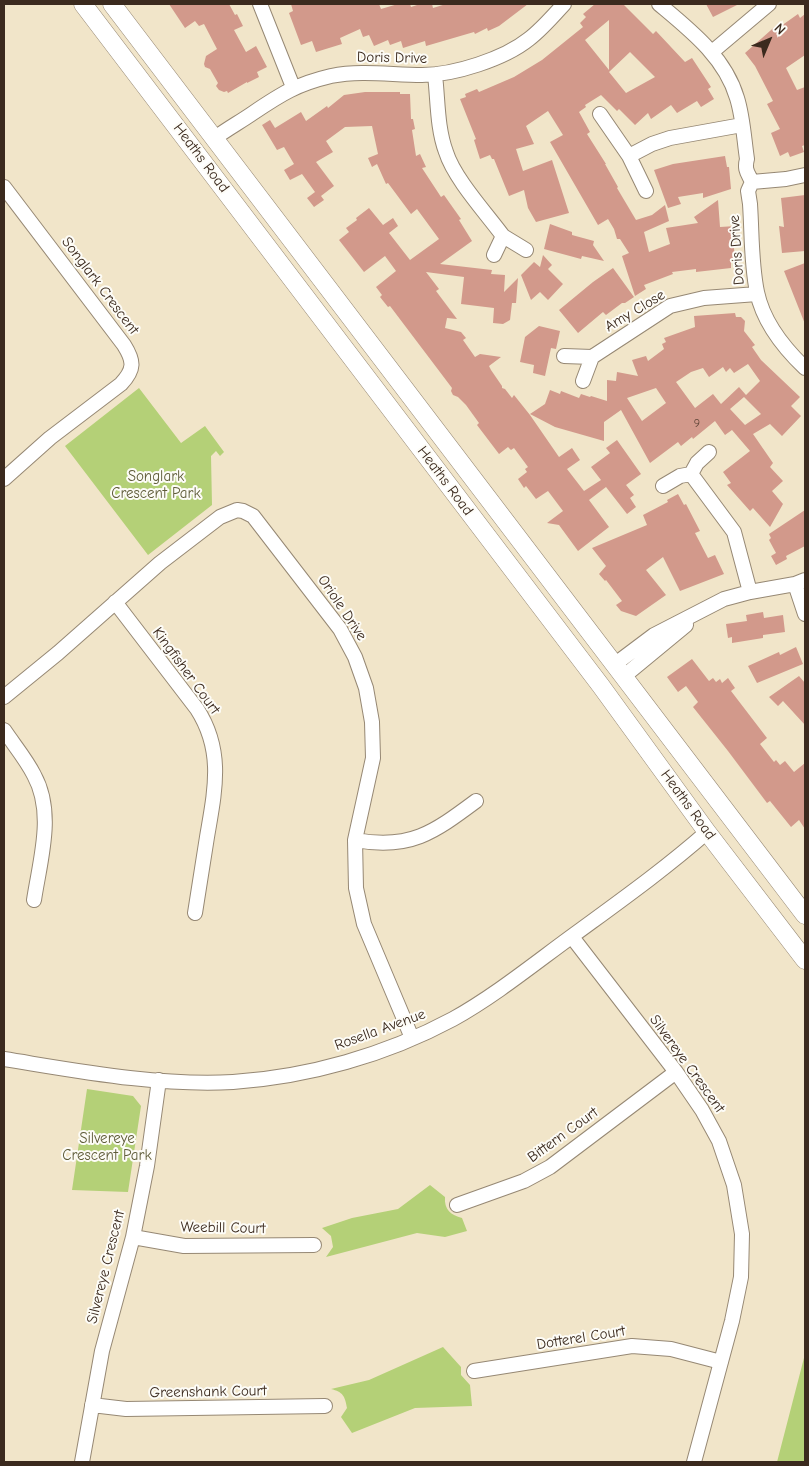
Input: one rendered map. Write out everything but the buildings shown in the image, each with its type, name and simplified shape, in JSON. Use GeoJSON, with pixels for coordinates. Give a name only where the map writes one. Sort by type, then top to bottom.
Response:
{"type":"FeatureCollection","features":[{"type":"Feature","properties":{"kind":"main road","name":"Heaths Road"},"geometry":{"type":"LineString","coordinates":[[83,4],[601,686],[707,832],[805,960]]}},
{"type":"Feature","properties":{"kind":"main road","name":"Heaths Road"},"geometry":{"type":"LineString","coordinates":[[112,4],[805,915]]}},
{"type":"Feature","properties":{"kind":"main road"},"geometry":{"type":"LineString","coordinates":[[194,149],[215,138]]}},
{"type":"Feature","properties":{"kind":"main road"},"geometry":{"type":"LineString","coordinates":[[601,686],[619,671]]}},
{"type":"Feature","properties":{"kind":"main road"},"geometry":{"type":"LineString","coordinates":[[707,832],[728,815]]}},
{"type":"Feature","properties":{"kind":"street"},"geometry":{"type":"LineString","coordinates":[[260,4],[293,87]]}},
{"type":"Feature","properties":{"kind":"street","name":"Doris Drive"},"geometry":{"type":"LineString","coordinates":[[215,138],[233,124],[293,87],[332,76],[371,72],[435,75],[481,63],[508,52],[528,40],[564,4]]}},
{"type":"Feature","properties":{"kind":"street"},"geometry":{"type":"LineString","coordinates":[[659,4],[712,52],[735,92],[747,159],[756,182],[805,175]]}},
{"type":"Feature","properties":{"kind":"street"},"geometry":{"type":"LineString","coordinates":[[712,52],[769,4]]}},
{"type":"Feature","properties":{"kind":"street"},"geometry":{"type":"LineString","coordinates":[[435,75],[441,136],[446,154],[464,184],[503,236],[526,250]]}},
{"type":"Feature","properties":{"kind":"street"},"geometry":{"type":"LineString","coordinates":[[600,114],[629,156],[646,191]]}},
{"type":"Feature","properties":{"kind":"street"},"geometry":{"type":"LineString","coordinates":[[629,156],[652,144],[670,138],[742,125]]}},
{"type":"Feature","properties":{"kind":"street","name":"Doris Drive"},"geometry":{"type":"LineString","coordinates":[[756,182],[750,204],[757,294],[777,337],[792,356],[805,368]]}},
{"type":"Feature","properties":{"kind":"street","name":"Songlark Crescent"},"geometry":{"type":"LineString","coordinates":[[4,187],[124,345],[129,353],[132,366],[130,374],[122,384],[50,438],[5,475]]}},
{"type":"Feature","properties":{"kind":"street"},"geometry":{"type":"LineString","coordinates":[[494,255],[503,236]]}},
{"type":"Feature","properties":{"kind":"street","name":"Amy Close"},"geometry":{"type":"LineString","coordinates":[[592,357],[670,306],[704,298],[757,294]]}},
{"type":"Feature","properties":{"kind":"street"},"geometry":{"type":"LineString","coordinates":[[564,356],[592,357],[583,381]]}},
{"type":"Feature","properties":{"kind":"street"},"geometry":{"type":"LineString","coordinates":[[691,474],[697,463],[709,452]]}},
{"type":"Feature","properties":{"kind":"street"},"geometry":{"type":"LineString","coordinates":[[691,474],[734,532],[750,592]]}},
{"type":"Feature","properties":{"kind":"street"},"geometry":{"type":"LineString","coordinates":[[663,486],[680,476],[691,474]]}},
{"type":"Feature","properties":{"kind":"street","name":"Oriole Drive"},"geometry":{"type":"LineString","coordinates":[[4,697],[58,653],[177,549],[220,517],[237,510],[253,516],[340,629],[355,657],[366,688],[372,722],[372,758],[354,840],[356,888],[364,924],[412,1038]]}},
{"type":"Feature","properties":{"kind":"street"},"geometry":{"type":"LineString","coordinates":[[619,671],[663,645],[703,610],[724,599],[800,582],[805,614]]}},
{"type":"Feature","properties":{"kind":"street","name":"Kingfisher Court"},"geometry":{"type":"LineString","coordinates":[[115,602],[196,709],[211,739],[216,766],[215,784],[195,913]]}},
{"type":"Feature","properties":{"kind":"street"},"geometry":{"type":"LineString","coordinates":[[4,730],[34,775],[43,801],[45,827],[34,900]]}},
{"type":"Feature","properties":{"kind":"street"},"geometry":{"type":"LineString","coordinates":[[354,840],[390,844],[415,839],[436,830],[476,801]]}},
{"type":"Feature","properties":{"kind":"street","name":"Rosella Avenue"},"geometry":{"type":"LineString","coordinates":[[4,1059],[94,1073],[159,1080],[234,1082],[304,1072],[362,1057],[412,1038],[453,1019],[478,1004],[512,981],[642,884],[707,832]]}},
{"type":"Feature","properties":{"kind":"street","name":"Silvereye Crescent"},"geometry":{"type":"LineString","coordinates":[[572,936],[676,1072],[702,1110],[719,1141],[734,1185],[742,1234],[741,1277],[721,1362],[694,1462]]}},
{"type":"Feature","properties":{"kind":"street","name":"Bittern Court"},"geometry":{"type":"LineString","coordinates":[[457,1205],[524,1182],[550,1167],[676,1072]]}},
{"type":"Feature","properties":{"kind":"street","name":"Silvereye Crescent"},"geometry":{"type":"LineString","coordinates":[[82,1462],[102,1351],[133,1237],[147,1166],[159,1080]]}},
{"type":"Feature","properties":{"kind":"street","name":"Weebill Court"},"geometry":{"type":"LineString","coordinates":[[133,1237],[184,1246],[314,1245]]}},
{"type":"Feature","properties":{"kind":"street","name":"Dotterel Court"},"geometry":{"type":"LineString","coordinates":[[474,1371],[632,1346],[671,1349],[721,1362]]}},
{"type":"Feature","properties":{"kind":"street","name":"Greenshank Court"},"geometry":{"type":"LineString","coordinates":[[92,1405],[126,1409],[325,1406]]}},
{"type":"Feature","properties":{"kind":"green space","name":"Songlark Crescent Park"},"geometry":{"type":"Polygon","coordinates":[[[139,388],[181,443],[205,426],[224,452],[220,456],[216,451],[211,456],[212,505],[148,555],[65,446],[139,388]]]}},
{"type":"Feature","properties":{"kind":"green space","name":"Silvereye Crescent Park"},"geometry":{"type":"Polygon","coordinates":[[[87,1089],[133,1096],[141,1106],[128,1192],[72,1190],[87,1089]]]}},
{"type":"Feature","properties":{"kind":"green space"},"geometry":{"type":"Polygon","coordinates":[[[430,1185],[445,1197],[447,1209],[462,1218],[467,1231],[445,1237],[417,1233],[326,1257],[333,1247],[331,1236],[322,1228],[352,1218],[398,1209],[430,1185]]]}},
{"type":"Feature","properties":{"kind":"green space"},"geometry":{"type":"Polygon","coordinates":[[[443,1347],[461,1367],[461,1375],[470,1385],[472,1406],[415,1408],[352,1433],[341,1417],[347,1408],[344,1398],[341,1393],[331,1389],[369,1380],[443,1347]]]}},
{"type":"Feature","properties":{"kind":"green space"},"geometry":{"type":"Polygon","coordinates":[[[805,1354],[805,1462],[777,1462],[805,1354]]]}}]}
